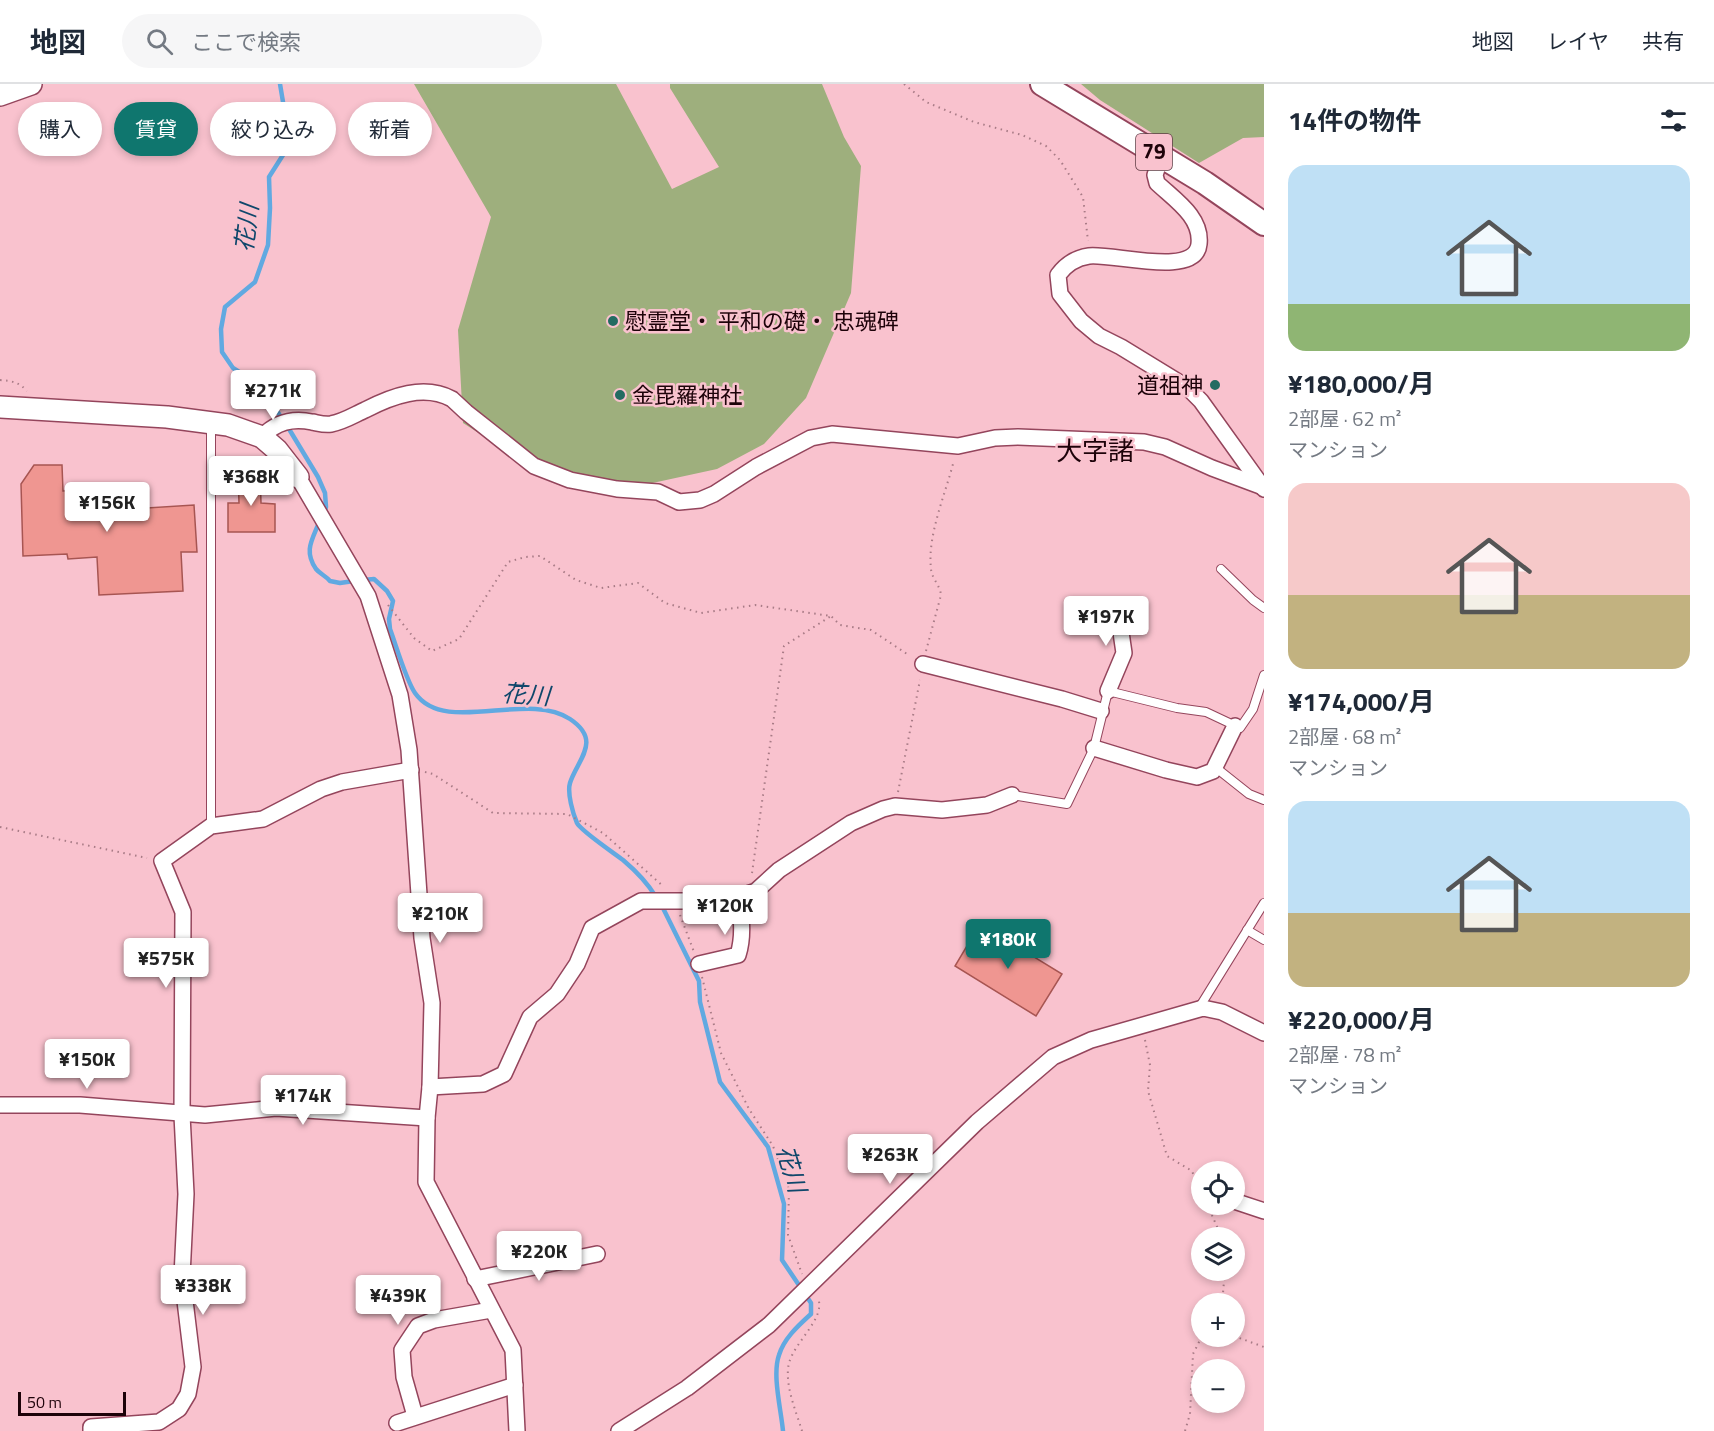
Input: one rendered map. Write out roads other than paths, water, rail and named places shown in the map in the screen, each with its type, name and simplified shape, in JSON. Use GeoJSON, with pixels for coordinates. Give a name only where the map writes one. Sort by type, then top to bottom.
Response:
{"type":"FeatureCollection","features":[{"type":"Feature","properties":{"kind":"main road","name":"79"},"geometry":{"type":"LineString","coordinates":[[1042,84],[1235,202],[1264,224]]}},
{"type":"Feature","properties":{"kind":"street"},"geometry":{"type":"LineString","coordinates":[[0,95],[31,84]]}},
{"type":"Feature","properties":{"kind":"street"},"geometry":{"type":"LineString","coordinates":[[1161,157],[1155,175],[1157,183],[1193,217],[1199,228],[1199,247],[1196,254],[1190,259],[1165,262],[1090,256],[1065,265],[1058,274],[1060,294],[1066,304],[1099,336],[1188,388],[1200,401],[1263,488]]}},
{"type":"Feature","properties":{"kind":"street"},"geometry":{"type":"LineString","coordinates":[[262,437],[276,425],[288,421],[299,419],[331,424],[382,401],[408,393],[428,392],[452,399],[520,457],[549,472],[590,485],[658,492],[679,502],[700,500],[714,494],[756,467],[811,438],[832,434],[958,446],[995,438],[1018,437],[1144,442],[1165,447],[1263,488]]}},
{"type":"Feature","properties":{"kind":"street"},"geometry":{"type":"LineString","coordinates":[[0,407],[167,417],[211,422],[241,428],[262,437],[277,450],[298,477],[368,596],[400,695],[411,770],[422,938],[432,1003],[426,1182],[513,1350],[517,1431]]}},
{"type":"Feature","properties":{"kind":"street"},"geometry":{"type":"LineString","coordinates":[[1108,691],[1124,654],[1117,604]]}},
{"type":"Feature","properties":{"kind":"street"},"geometry":{"type":"LineString","coordinates":[[923,664],[1101,711]]}},
{"type":"Feature","properties":{"kind":"street"},"geometry":{"type":"LineString","coordinates":[[1094,748],[1197,777],[1213,771],[1235,726]]}},
{"type":"Feature","properties":{"kind":"street"},"geometry":{"type":"LineString","coordinates":[[91,1431],[91,1426],[159,1422],[179,1409],[188,1394],[193,1368],[182,1276],[186,1194],[182,1115],[183,912],[162,861],[211,826],[263,819],[321,789],[342,782],[411,770]]}},
{"type":"Feature","properties":{"kind":"street"},"geometry":{"type":"LineString","coordinates":[[430,1087],[483,1084],[504,1074],[530,1017],[557,994],[577,964],[592,928],[641,901],[726,901],[756,891],[779,870],[851,823],[895,806],[942,810],[987,805],[1012,795]]}},
{"type":"Feature","properties":{"kind":"street"},"geometry":{"type":"LineString","coordinates":[[699,964],[738,955],[744,895]]}},
{"type":"Feature","properties":{"kind":"street"},"geometry":{"type":"LineString","coordinates":[[618,1431],[687,1388],[769,1325],[977,1122],[1053,1057],[1090,1040],[1203,1008],[1222,1012],[1264,1033]]}},
{"type":"Feature","properties":{"kind":"street"},"geometry":{"type":"LineString","coordinates":[[0,1105],[80,1106],[182,1115],[276,1108],[427,1118]]}},
{"type":"Feature","properties":{"kind":"street"},"geometry":{"type":"LineString","coordinates":[[1245,1205],[1264,1211]]}},
{"type":"Feature","properties":{"kind":"street"},"geometry":{"type":"LineString","coordinates":[[475,1279],[597,1254]]}},
{"type":"Feature","properties":{"kind":"street"},"geometry":{"type":"LineString","coordinates":[[415,1416],[404,1377],[402,1350],[418,1326],[434,1320],[491,1310]]}},
{"type":"Feature","properties":{"kind":"street"},"geometry":{"type":"LineString","coordinates":[[397,1423],[515,1385]]}},
{"type":"Feature","properties":{"kind":"lane"},"geometry":{"type":"LineString","coordinates":[[211,422],[211,826]]}},
{"type":"Feature","properties":{"kind":"lane"},"geometry":{"type":"LineString","coordinates":[[1221,569],[1264,608]]}},
{"type":"Feature","properties":{"kind":"lane"},"geometry":{"type":"LineString","coordinates":[[1012,795],[1066,804],[1094,748],[1101,711],[1108,691],[1177,708],[1206,712],[1239,728],[1253,709],[1264,675]]}},
{"type":"Feature","properties":{"kind":"lane"},"geometry":{"type":"LineString","coordinates":[[1215,766],[1249,794],[1264,800]]}},
{"type":"Feature","properties":{"kind":"lane"},"geometry":{"type":"LineString","coordinates":[[1198,1009],[1264,903]]}},
{"type":"Feature","properties":{"kind":"lane"},"geometry":{"type":"LineString","coordinates":[[1247,930],[1264,940]]}},
{"type":"Feature","properties":{"kind":"waterway","name":"花川"},"geometry":{"type":"LineString","coordinates":[[280,84],[290,144],[269,177],[268,245],[255,282],[225,307],[221,329],[222,352],[233,368],[258,384],[286,424],[325,493],[324,513]]}},
{"type":"Feature","properties":{"kind":"waterway","name":"花川"},"geometry":{"type":"LineString","coordinates":[[320,520],[310,550],[312,562],[318,571],[330,581],[340,583],[354,581]]}},
{"type":"Feature","properties":{"kind":"waterway","name":"花川"},"geometry":{"type":"LineString","coordinates":[[363,580],[374,579],[387,591],[393,601],[389,619],[390,629],[415,693],[429,705],[446,711],[466,712],[510,709],[552,711],[570,719],[580,727],[585,735],[585,751],[569,787],[577,823],[632,868],[656,897]]}},
{"type":"Feature","properties":{"kind":"waterway","name":"花川"},"geometry":{"type":"LineString","coordinates":[[661,904],[699,981],[700,1002],[720,1082],[768,1147],[784,1204],[782,1260],[811,1303],[811,1314],[788,1337],[777,1363],[783,1431]]}},
{"type":"Feature","properties":{"kind":"place","name":"慰霊堂・ 平和の礎・ 忠魂碑"},"geometry":{"type":"Point","coordinates":[613,321]}},
{"type":"Feature","properties":{"kind":"place","name":"道祖神"},"geometry":{"type":"Point","coordinates":[1215,385]}},
{"type":"Feature","properties":{"kind":"place","name":"金毘羅神社"},"geometry":{"type":"Point","coordinates":[620,395]}},
{"type":"Feature","properties":{"kind":"district","name":"大字諸"},"geometry":{"type":"Point","coordinates":[1095,451]}}]}
